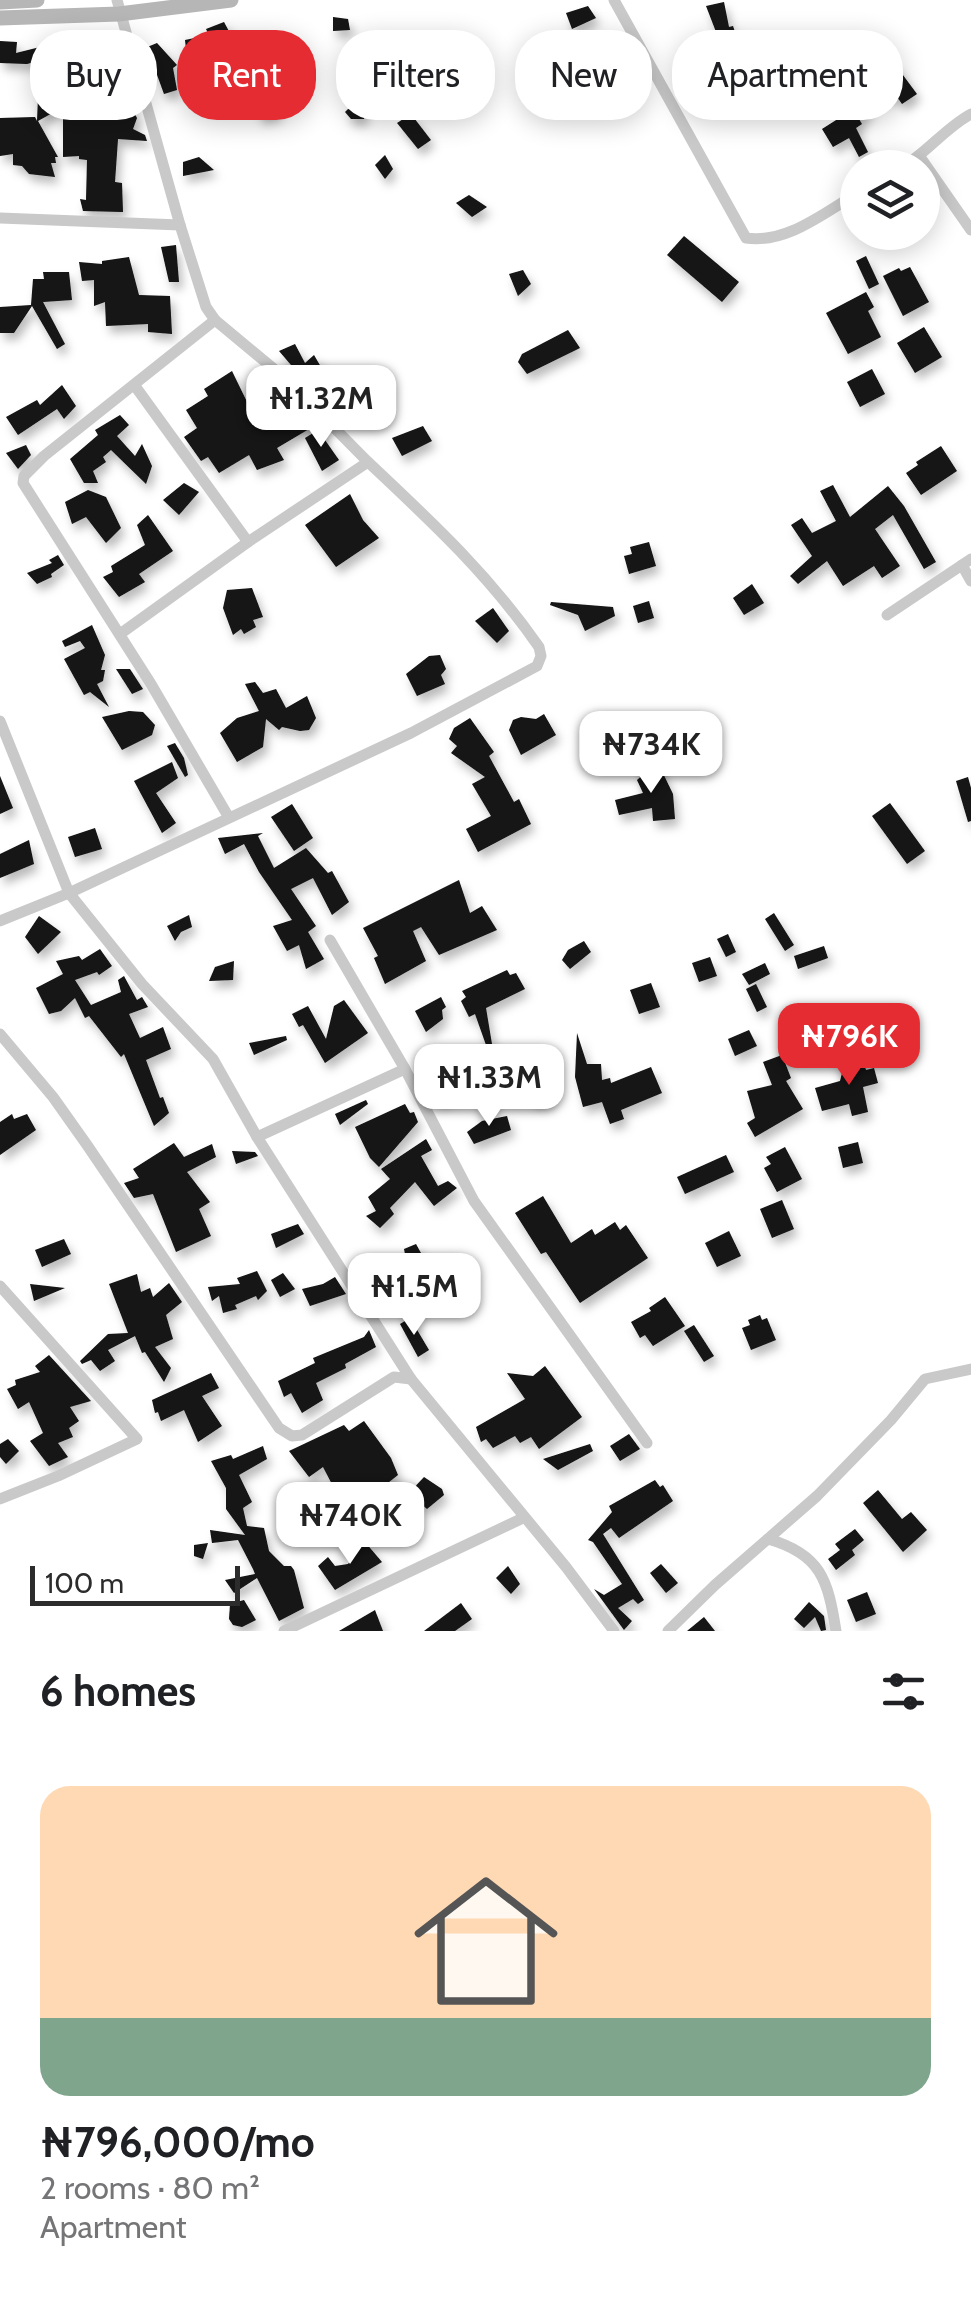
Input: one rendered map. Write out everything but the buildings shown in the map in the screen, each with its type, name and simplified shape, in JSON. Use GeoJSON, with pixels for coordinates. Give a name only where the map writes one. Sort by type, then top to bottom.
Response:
{"type":"FeatureCollection","features":[{"type":"Feature","properties":{"kind":"street"},"geometry":{"type":"LineString","coordinates":[[0,2],[37,0]]}},
{"type":"Feature","properties":{"kind":"street"},"geometry":{"type":"LineString","coordinates":[[0,18],[232,0]]}},
{"type":"Feature","properties":{"kind":"street"},"geometry":{"type":"LineString","coordinates":[[614,0],[746,238],[766,241],[782,236],[840,203]]}},
{"type":"Feature","properties":{"kind":"street"},"geometry":{"type":"LineString","coordinates":[[0,921],[411,733],[540,662],[540,648],[504,597],[462,551],[286,379],[214,320],[206,307],[180,225],[118,7]]}},
{"type":"Feature","properties":{"kind":"street"},"geometry":{"type":"LineString","coordinates":[[927,150],[956,122],[971,114]]}},
{"type":"Feature","properties":{"kind":"street"},"geometry":{"type":"LineString","coordinates":[[940,186],[971,230]]}},
{"type":"Feature","properties":{"kind":"street"},"geometry":{"type":"LineString","coordinates":[[0,218],[180,225]]}},
{"type":"Feature","properties":{"kind":"street"},"geometry":{"type":"LineString","coordinates":[[214,320],[24,476],[26,488],[120,634],[228,816]]}},
{"type":"Feature","properties":{"kind":"street"},"geometry":{"type":"LineString","coordinates":[[135,386],[248,542]]}},
{"type":"Feature","properties":{"kind":"street"},"geometry":{"type":"LineString","coordinates":[[120,634],[368,462]]}},
{"type":"Feature","properties":{"kind":"street"},"geometry":{"type":"LineString","coordinates":[[887,615],[967,562],[971,582]]}},
{"type":"Feature","properties":{"kind":"street"},"geometry":{"type":"LineString","coordinates":[[0,720],[68,893],[142,984],[213,1059],[411,1380],[614,1631]]}},
{"type":"Feature","properties":{"kind":"street"},"geometry":{"type":"LineString","coordinates":[[330,940],[405,1069],[474,1201],[647,1444]]}},
{"type":"Feature","properties":{"kind":"street"},"geometry":{"type":"LineString","coordinates":[[0,1034],[64,1113],[279,1428],[292,1436],[302,1435],[394,1377],[411,1380]]}},
{"type":"Feature","properties":{"kind":"street"},"geometry":{"type":"LineString","coordinates":[[257,1136],[405,1069]]}},
{"type":"Feature","properties":{"kind":"street"},"geometry":{"type":"LineString","coordinates":[[0,1286],[136,1440],[0,1499]]}},
{"type":"Feature","properties":{"kind":"street"},"geometry":{"type":"LineString","coordinates":[[668,1631],[817,1496],[925,1379],[971,1368]]}},
{"type":"Feature","properties":{"kind":"street"},"geometry":{"type":"LineString","coordinates":[[284,1631],[523,1518]]}},
{"type":"Feature","properties":{"kind":"street"},"geometry":{"type":"LineString","coordinates":[[768,1539],[798,1547],[816,1566],[832,1605],[836,1631]]}}]}
